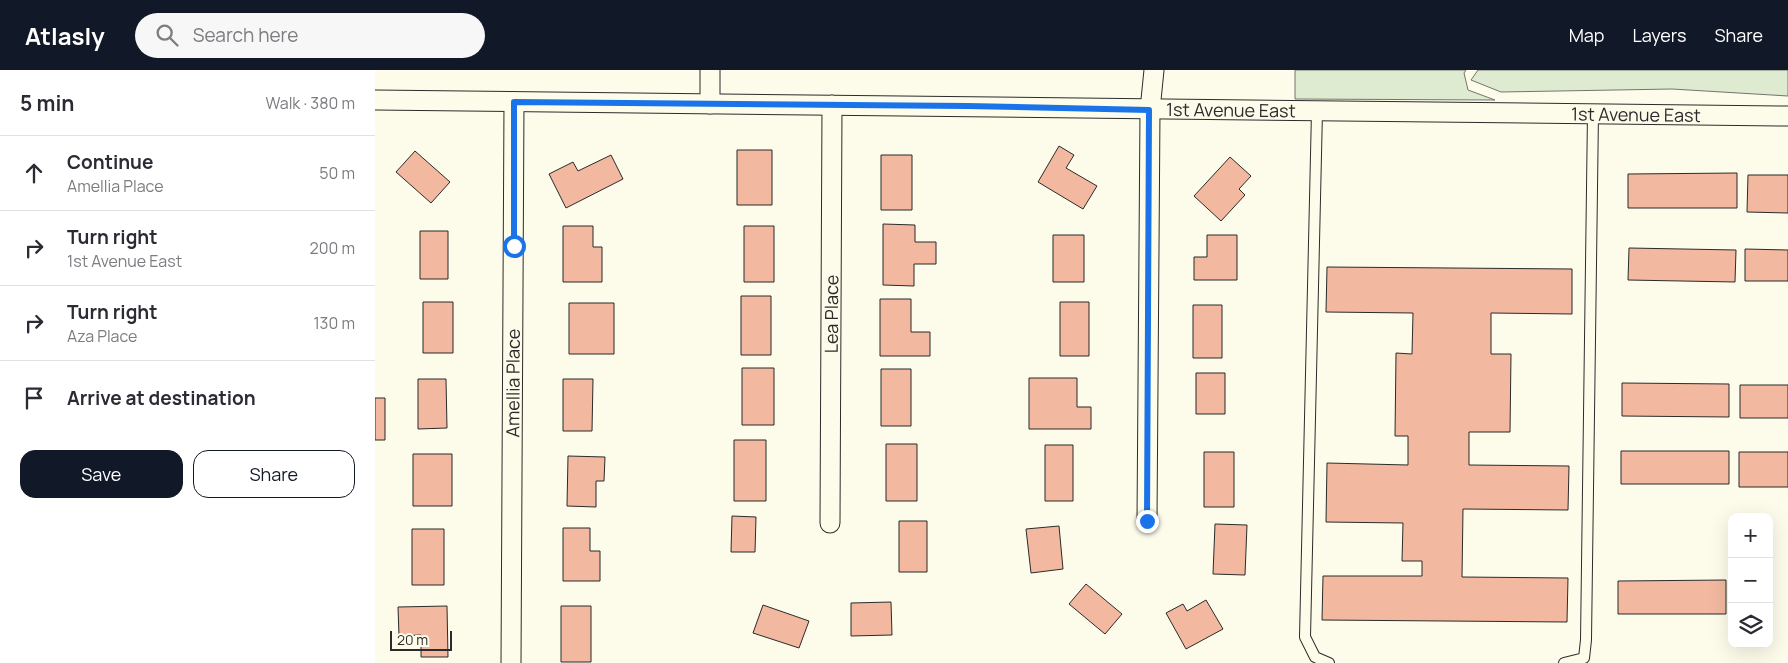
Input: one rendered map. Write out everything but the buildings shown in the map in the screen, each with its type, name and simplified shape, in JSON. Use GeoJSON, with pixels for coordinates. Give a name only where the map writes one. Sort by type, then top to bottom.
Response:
{"type":"FeatureCollection","features":[{"type":"Feature","properties":{"kind":"street"},"geometry":{"type":"LineString","coordinates":[[710,104],[711,70]]}},
{"type":"Feature","properties":{"kind":"street"},"geometry":{"type":"LineString","coordinates":[[1147,521],[1149,110],[1154,70]]}},
{"type":"Feature","properties":{"kind":"street","name":"1st Avenue East"},"geometry":{"type":"LineString","coordinates":[[375,100],[1788,116]]}},
{"type":"Feature","properties":{"kind":"street","name":"Amellia Place"},"geometry":{"type":"LineString","coordinates":[[511,663],[514,102]]}},
{"type":"Feature","properties":{"kind":"street","name":"Lea Place"},"geometry":{"type":"LineString","coordinates":[[830,523],[832,105]]}},
{"type":"Feature","properties":{"kind":"lane"},"geometry":{"type":"LineString","coordinates":[[1317,111],[1305,637],[1315,657],[1329,663]]}},
{"type":"Feature","properties":{"kind":"lane"},"geometry":{"type":"LineString","coordinates":[[1564,663],[1584,658],[1586,640],[1593,113]]}},
{"type":"Feature","properties":{"kind":"green space"},"geometry":{"type":"Polygon","coordinates":[[[1295,70],[1466,70],[1464,73],[1468,90],[1495,100],[1295,99],[1295,70]]]}},
{"type":"Feature","properties":{"kind":"green space"},"geometry":{"type":"Polygon","coordinates":[[[1478,70],[1788,70],[1788,96],[1672,89],[1501,92],[1471,80],[1478,70]]]}},
{"type":"Feature","properties":{"kind":"route"},"geometry":{"type":"LineString","coordinates":[[514,246],[514,102],[967,106],[1149,110],[1147,521]]}}]}
